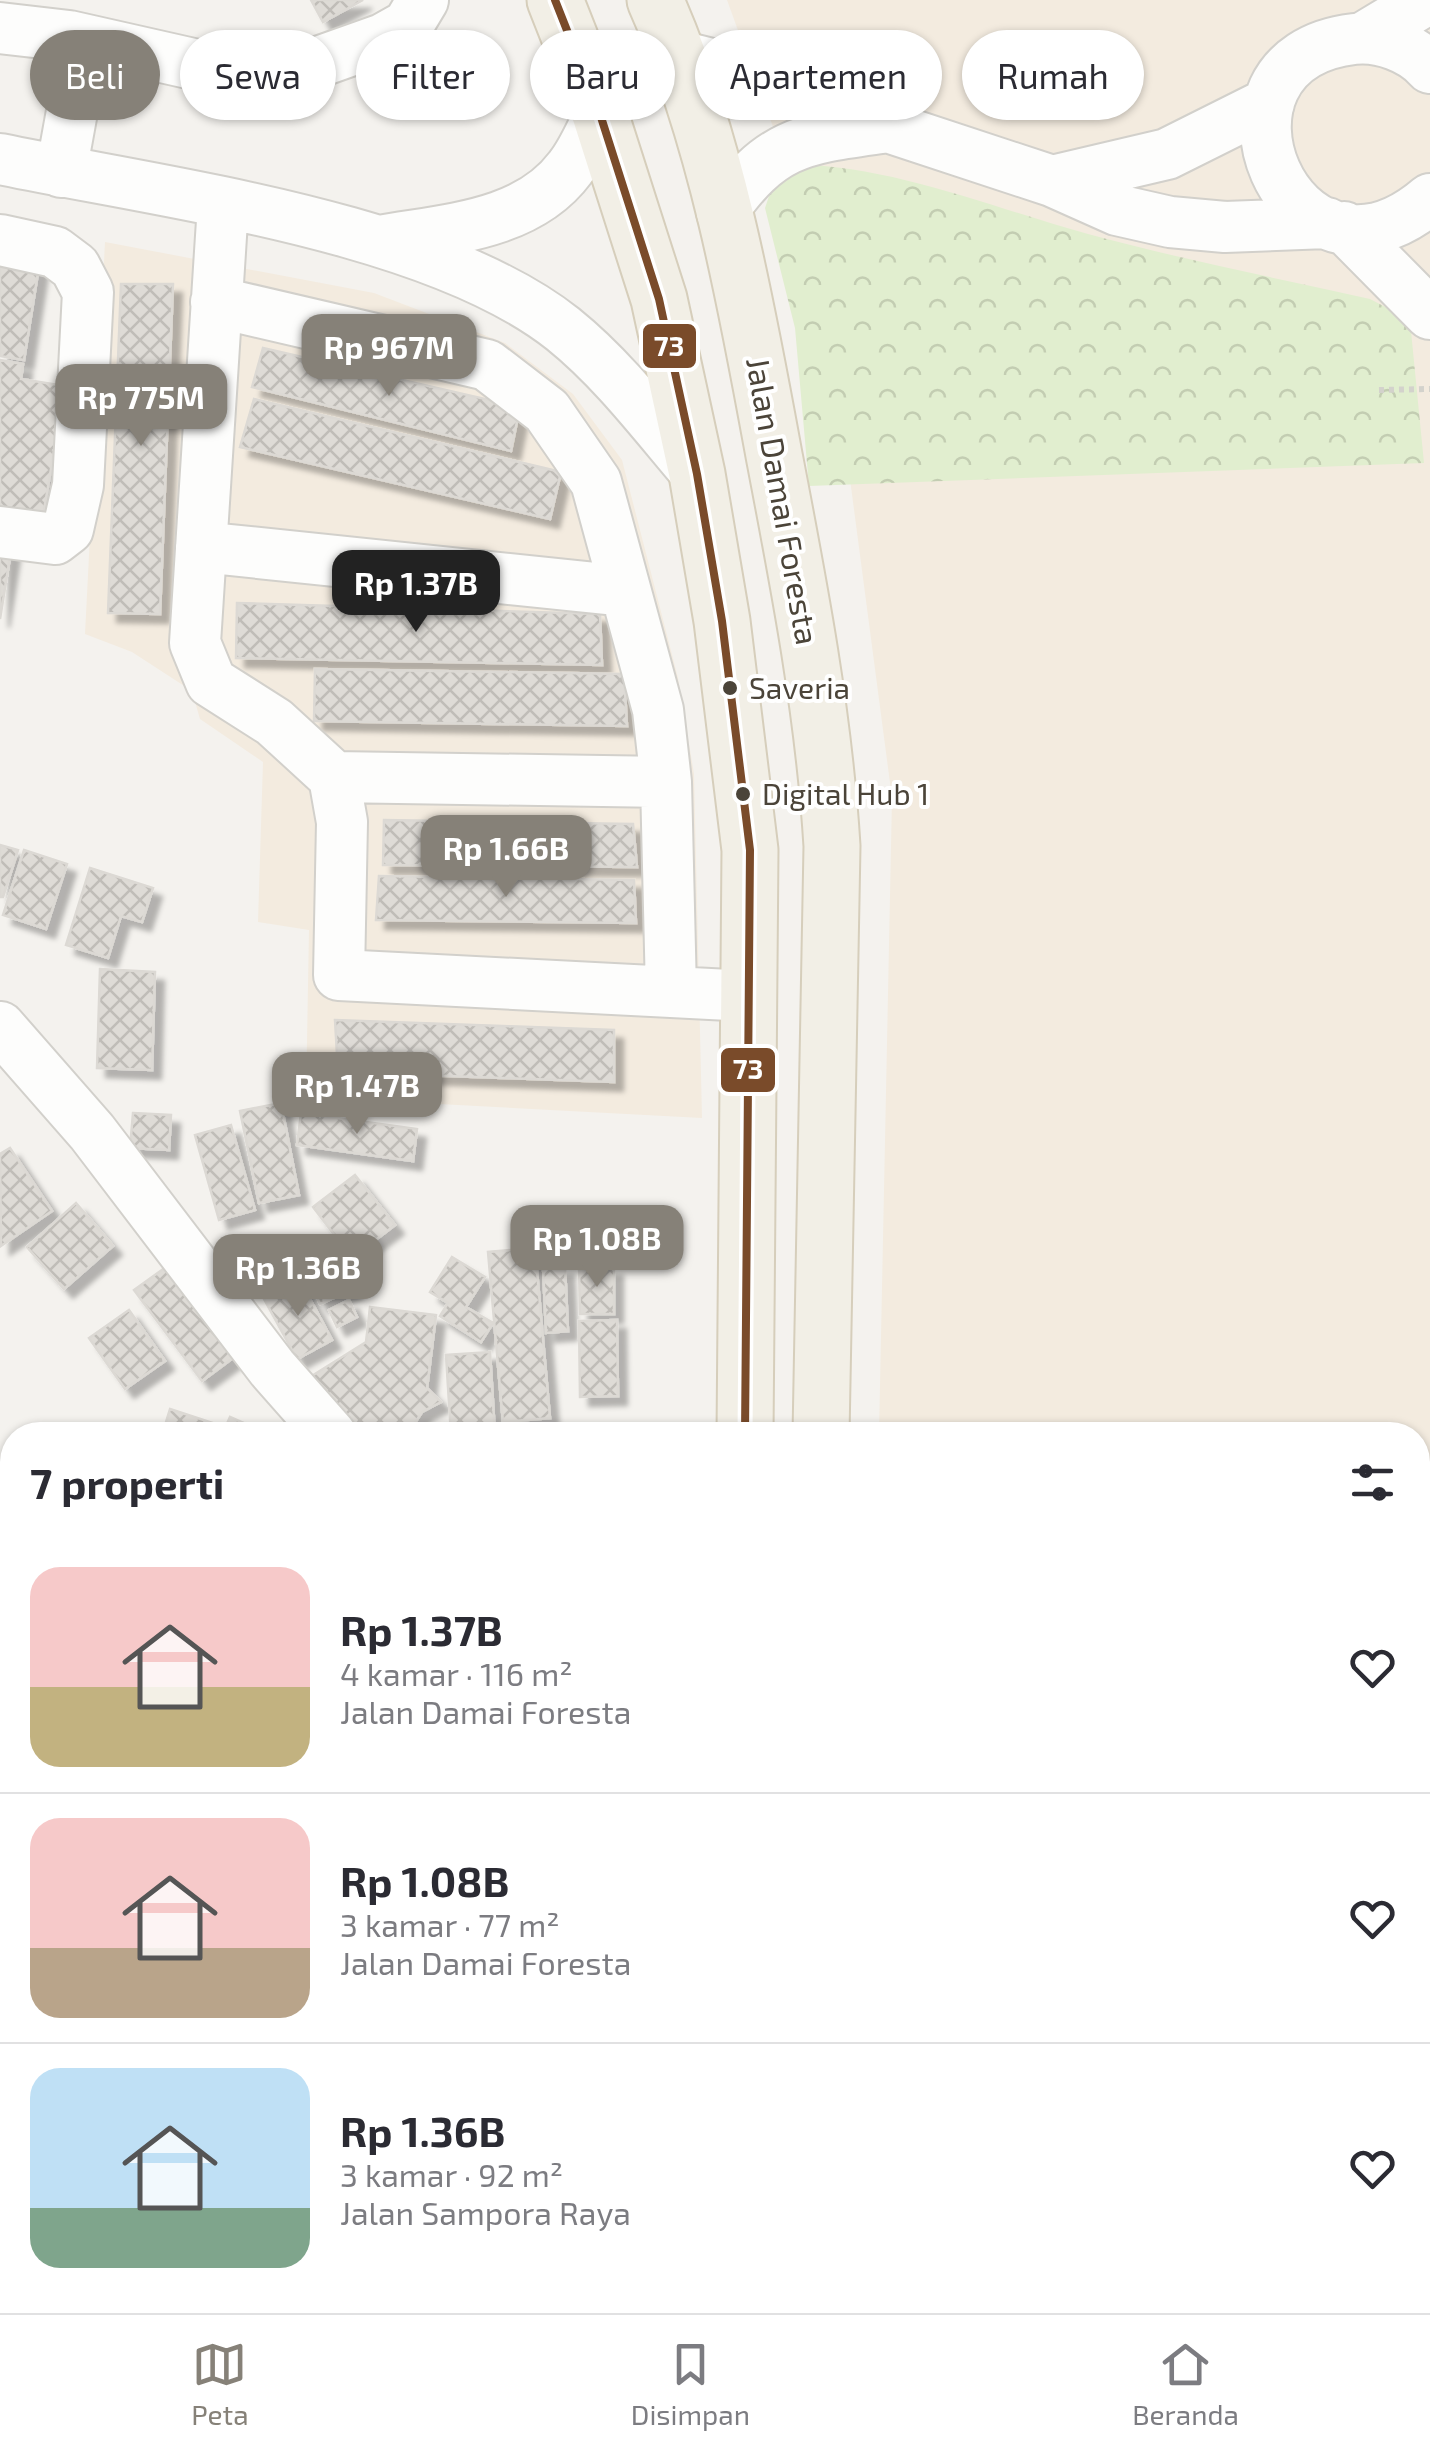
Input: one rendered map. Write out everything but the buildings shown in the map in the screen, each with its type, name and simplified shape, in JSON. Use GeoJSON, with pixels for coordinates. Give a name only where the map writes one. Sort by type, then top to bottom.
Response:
{"type":"FeatureCollection","features":[{"type":"Feature","properties":{"kind":"main road"},"geometry":{"type":"LineString","coordinates":[[555,0],[567,30]]}},
{"type":"Feature","properties":{"kind":"main road","name":"Jalan Damai Foresta"},"geometry":{"type":"LineString","coordinates":[[655,0],[679,56],[745,295],[826,753],[832,846],[821,1422]]}},
{"type":"Feature","properties":{"kind":"main road"},"geometry":{"type":"LineString","coordinates":[[602,120],[660,300],[697,474],[722,621],[750,850],[744,1422]]}},
{"type":"Feature","properties":{"kind":"main road"},"geometry":{"type":"LineString","coordinates":[[750,850],[832,846]]}},
{"type":"Feature","properties":{"kind":"street"},"geometry":{"type":"LineString","coordinates":[[160,57],[224,71],[290,72],[384,38],[408,25],[423,0]]}},
{"type":"Feature","properties":{"kind":"street"},"geometry":{"type":"LineString","coordinates":[[1364,38],[1426,0]]}},
{"type":"Feature","properties":{"kind":"street"},"geometry":{"type":"LineString","coordinates":[[0,28],[30,33]]}},
{"type":"Feature","properties":{"kind":"street"},"geometry":{"type":"LineString","coordinates":[[1430,68],[1396,44],[1364,38],[1333,41],[1306,54],[1284,76],[1269,102],[1264,131],[1274,174],[1301,208],[1335,225],[1430,314]]}},
{"type":"Feature","properties":{"kind":"street"},"geometry":{"type":"LineString","coordinates":[[679,56],[808,88],[888,126],[1052,180],[1080,197],[1170,222],[1225,227],[1391,224],[1430,199]]}},
{"type":"Feature","properties":{"kind":"street"},"geometry":{"type":"LineString","coordinates":[[1052,180],[1167,154],[1269,102]]}},
{"type":"Feature","properties":{"kind":"street"},"geometry":{"type":"LineString","coordinates":[[0,532],[44,539],[62,536],[71,520],[78,485],[88,292],[75,268],[19,243],[69,173],[83,120]]}},
{"type":"Feature","properties":{"kind":"street"},"geometry":{"type":"LineString","coordinates":[[380,241],[483,222],[526,208],[572,166],[597,120]]}},
{"type":"Feature","properties":{"kind":"street"},"geometry":{"type":"LineString","coordinates":[[722,212],[745,178],[770,156],[796,143],[888,126]]}},
{"type":"Feature","properties":{"kind":"street"},"geometry":{"type":"LineString","coordinates":[[0,160],[223,204],[380,241],[491,286],[562,328],[611,374],[697,474]]}},
{"type":"Feature","properties":{"kind":"street"},"geometry":{"type":"LineString","coordinates":[[223,204],[195,643],[211,682],[274,722],[334,777],[342,822],[339,975],[749,996]]}},
{"type":"Feature","properties":{"kind":"street"},"geometry":{"type":"LineString","coordinates":[[216,302],[487,365],[547,411],[596,482],[658,710],[666,782],[671,992]]}},
{"type":"Feature","properties":{"kind":"street"},"geometry":{"type":"LineString","coordinates":[[201,547],[625,592]]}},
{"type":"Feature","properties":{"kind":"street"},"geometry":{"type":"LineString","coordinates":[[334,777],[666,782]]}},
{"type":"Feature","properties":{"kind":"street"},"geometry":{"type":"LineString","coordinates":[[0,1027],[92,1132],[272,1368],[320,1422]]}},
{"type":"Feature","properties":{"kind":"path"},"geometry":{"type":"LineString","coordinates":[[1379,390],[1430,389]]}},
{"type":"Feature","properties":{"kind":"shaded area"},"geometry":{"type":"Polygon","coordinates":[[[727,0],[1430,0],[1430,1422],[879,1422],[892,798],[821,259],[771,120],[942,120],[942,30],[738,30],[727,0]]]}},
{"type":"Feature","properties":{"kind":"shaded area"},"geometry":{"type":"Polygon","coordinates":[[[105,242],[374,293],[505,343],[573,394],[622,460],[678,678],[694,774],[702,1118],[306,1097],[309,930],[258,922],[263,762],[200,719],[192,691],[132,652],[85,634],[105,242]]]}},
{"type":"Feature","properties":{"kind":"green space"},"geometry":{"type":"Polygon","coordinates":[[[792,165],[828,166],[903,179],[1123,243],[1370,299],[1397,313],[1411,331],[1424,463],[809,486],[795,328],[765,208],[774,181],[792,165]]]}},
{"type":"Feature","properties":{"kind":"transit line","name":"73"},"geometry":{"type":"LineString","coordinates":[[555,0],[600,114],[659,299],[697,474],[722,621],[750,850],[745,1422]]}},
{"type":"Feature","properties":{"kind":"place","name":"Saveria"},"geometry":{"type":"Point","coordinates":[730,688]}},
{"type":"Feature","properties":{"kind":"place","name":"Digital Hub 1"},"geometry":{"type":"Point","coordinates":[743,794]}}]}
